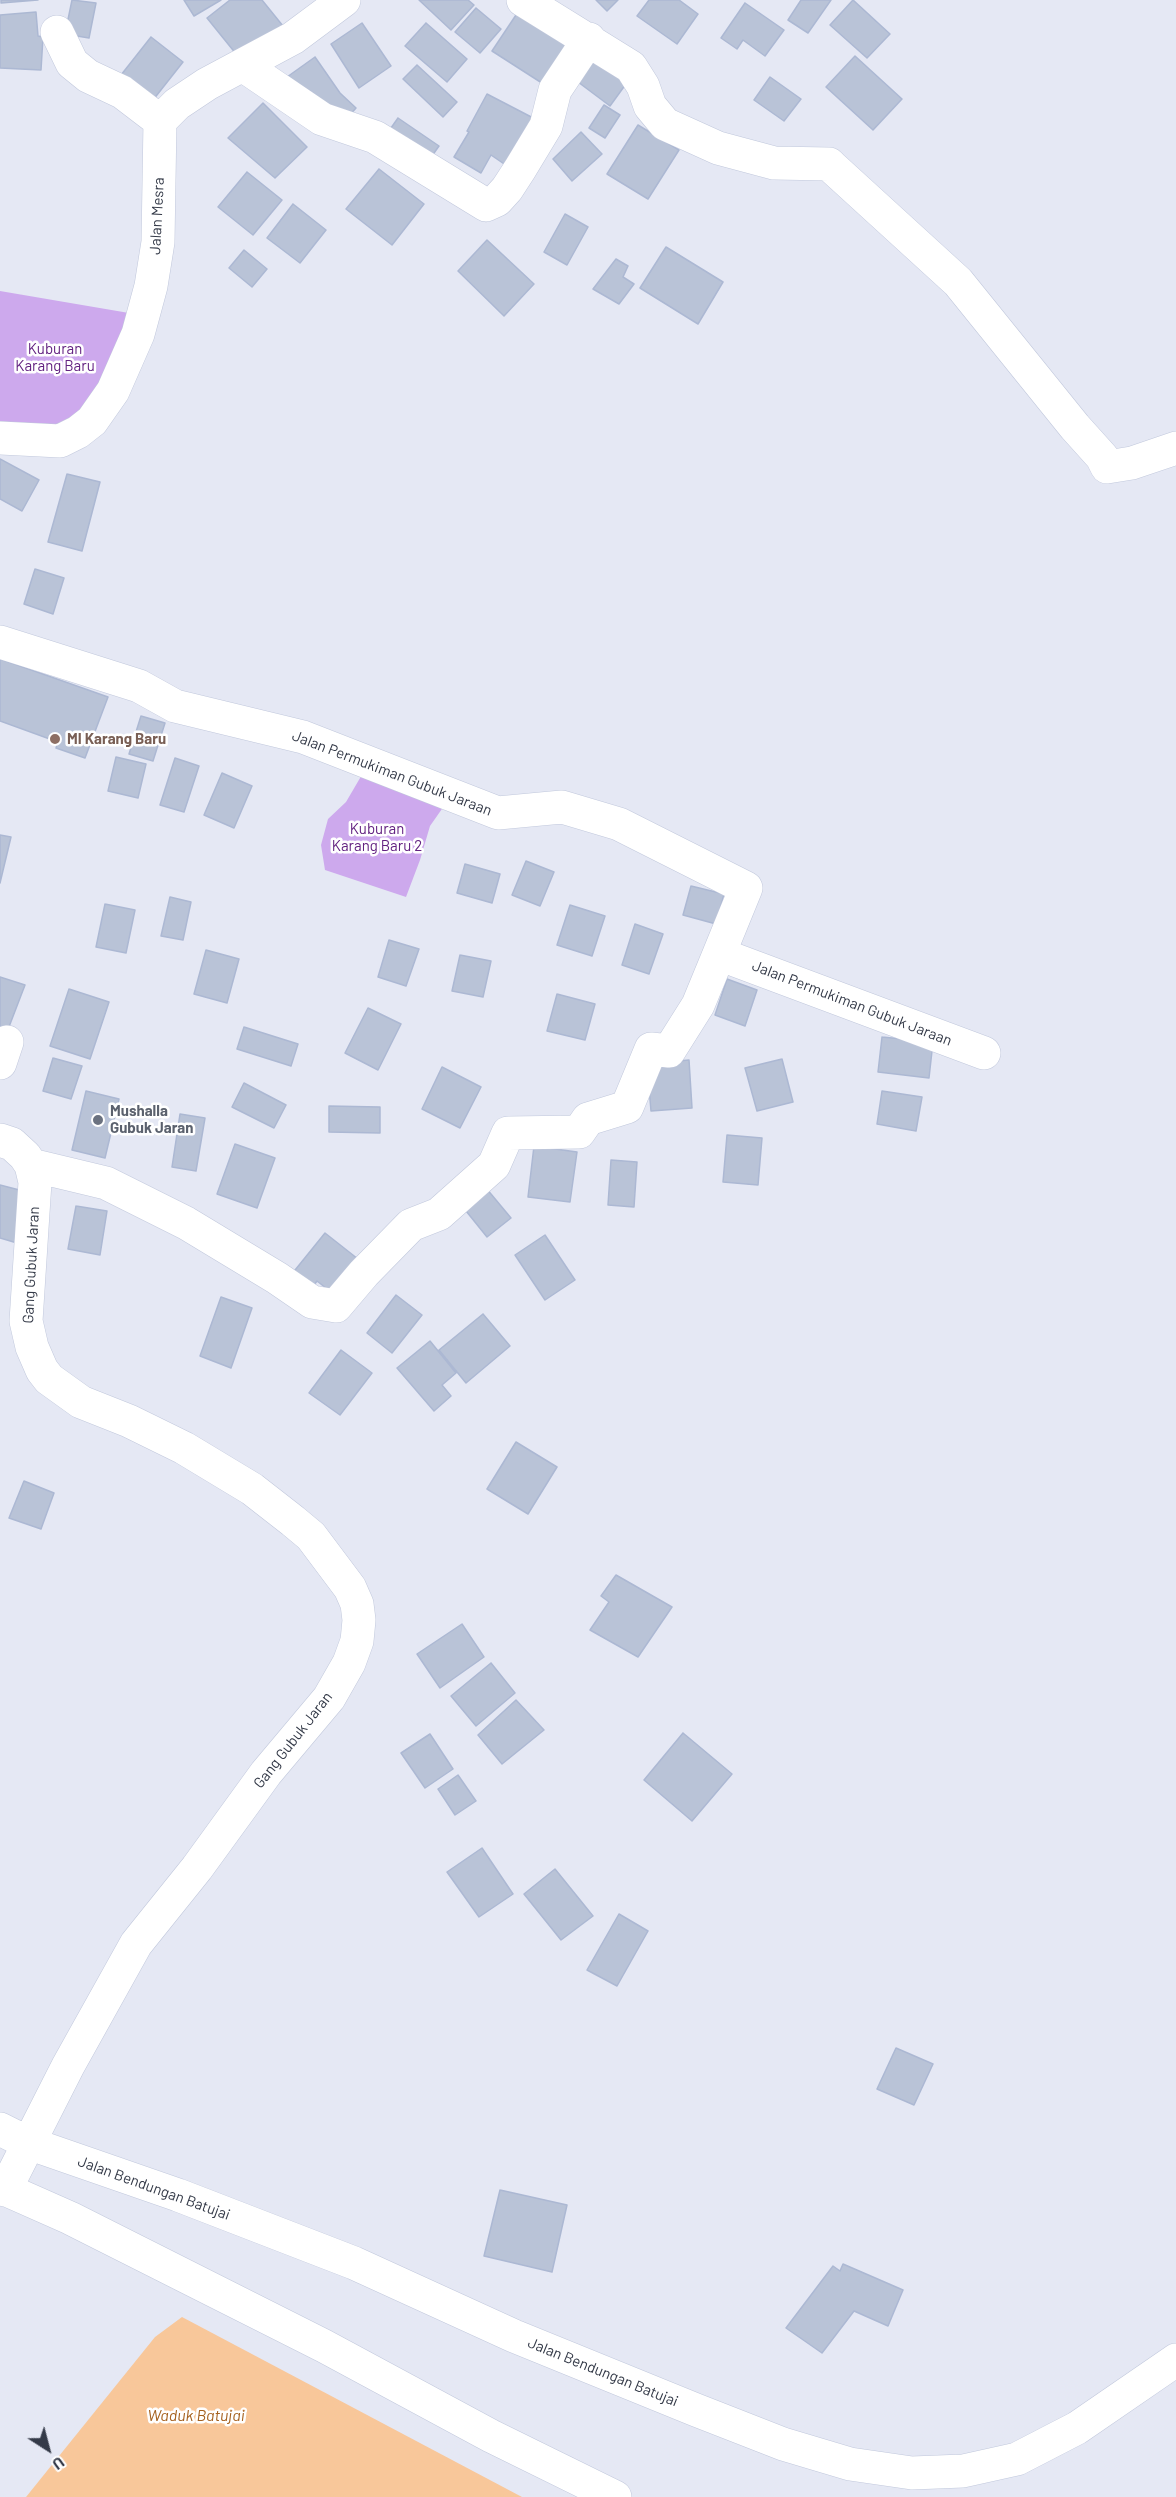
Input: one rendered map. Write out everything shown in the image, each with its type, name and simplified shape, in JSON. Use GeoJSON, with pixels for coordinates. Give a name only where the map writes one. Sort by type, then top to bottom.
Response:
{"type":"FeatureCollection","features":[{"type":"Feature","properties":{"kind":"street"},"geometry":{"type":"LineString","coordinates":[[57,32],[72,63],[88,76],[122,92],[160,121],[177,104],[207,84],[293,38],[344,0]]}},
{"type":"Feature","properties":{"kind":"street"},"geometry":{"type":"LineString","coordinates":[[523,0],[631,67],[643,86],[650,105],[665,124],[718,148],[774,163],[829,164],[832,166],[958,282],[1102,457],[1107,467],[1132,463],[1176,448]]}},
{"type":"Feature","properties":{"kind":"street"},"geometry":{"type":"LineString","coordinates":[[244,66],[322,119],[375,137],[486,205],[502,194],[520,170],[546,126],[555,90],[589,39]]}},
{"type":"Feature","properties":{"kind":"street","name":"Jalan Mesra"},"geometry":{"type":"LineString","coordinates":[[0,438],[60,441],[78,432],[92,421],[113,392],[138,334],[151,286],[158,242],[160,206],[160,121]]}},
{"type":"Feature","properties":{"kind":"street","name":"Jalan Permukiman Gubuk Jaraan"},"geometry":{"type":"LineString","coordinates":[[0,642],[139,686],[175,706],[303,737],[498,813],[562,807],[619,824],[746,888],[698,1005],[669,1051],[651,1049],[627,1107],[588,1119],[579,1132],[508,1133],[494,1165],[439,1214],[411,1225],[336,1306],[312,1302],[186,1223],[106,1184],[31,1165]]}},
{"type":"Feature","properties":{"kind":"street","name":"Jalan Permukiman Gubuk Jaraan"},"geometry":{"type":"LineString","coordinates":[[719,954],[984,1053]]}},
{"type":"Feature","properties":{"kind":"street"},"geometry":{"type":"LineString","coordinates":[[0,1140],[12,1144],[31,1165]]}},
{"type":"Feature","properties":{"kind":"street","name":"Gang Gubuk Jaran"},"geometry":{"type":"LineString","coordinates":[[2,2189],[14,2136],[99,2008],[136,1944],[197,1868],[266,1773],[329,1698],[349,1663],[357,1641],[359,1620],[357,1604],[350,1588],[311,1536],[285,1515],[252,1489],[184,1448],[129,1421],[81,1402],[49,1379],[42,1370],[32,1347],[26,1321],[35,1188],[31,1165]]}},
{"type":"Feature","properties":{"kind":"street","name":"Jalan Bendungan Batujai"},"geometry":{"type":"LineString","coordinates":[[14,2136],[178,2195],[354,2263],[514,2336],[675,2402],[783,2444],[850,2464],[912,2473],[963,2471],[1017,2459],[1077,2428],[1176,2360]]}},
{"type":"Feature","properties":{"kind":"street"},"geometry":{"type":"LineString","coordinates":[[2,2189],[70,2218],[324,2346],[491,2436],[615,2497]]}},
{"type":"Feature","properties":{"kind":"green space","name":"Kuburan Karang Baru"},"geometry":{"type":"Polygon","coordinates":[[[0,291],[129,313],[112,368],[72,431],[0,431],[0,291]]]}},
{"type":"Feature","properties":{"kind":"green space","name":"Kuburan Karang Baru 2"},"geometry":{"type":"Polygon","coordinates":[[[370,761],[451,796],[430,826],[406,897],[325,870],[321,845],[328,819],[346,802],[370,761]]]}},
{"type":"Feature","properties":{"kind":"water","name":"Waduk Batujai"},"geometry":{"type":"Polygon","coordinates":[[[182,2317],[522,2497],[26,2497],[155,2337],[182,2317]]]}},
{"type":"Feature","properties":{"kind":"building"},"geometry":{"type":"Polygon","coordinates":[[[1,0],[38,0],[1,3],[1,0]]]}},
{"type":"Feature","properties":{"kind":"building"},"geometry":{"type":"Polygon","coordinates":[[[72,0],[96,3],[89,38],[65,34],[72,0]]]}},
{"type":"Feature","properties":{"kind":"building"},"geometry":{"type":"Polygon","coordinates":[[[184,0],[221,0],[194,16],[184,0]]]}},
{"type":"Feature","properties":{"kind":"building"},"geometry":{"type":"Polygon","coordinates":[[[230,0],[262,0],[283,26],[241,60],[207,18],[230,0]]]}},
{"type":"Feature","properties":{"kind":"building"},"geometry":{"type":"Polygon","coordinates":[[[419,0],[468,0],[474,5],[451,30],[419,0]]]}},
{"type":"Feature","properties":{"kind":"building"},"geometry":{"type":"Polygon","coordinates":[[[596,0],[618,0],[607,11],[596,0]]]}},
{"type":"Feature","properties":{"kind":"building"},"geometry":{"type":"Polygon","coordinates":[[[649,0],[679,0],[698,14],[677,44],[637,16],[649,0]]]}},
{"type":"Feature","properties":{"kind":"building"},"geometry":{"type":"Polygon","coordinates":[[[801,0],[831,0],[808,33],[788,20],[801,0]]]}},
{"type":"Feature","properties":{"kind":"building"},"geometry":{"type":"Polygon","coordinates":[[[853,0],[890,34],[867,58],[830,25],[853,0]]]}},
{"type":"Feature","properties":{"kind":"building"},"geometry":{"type":"Polygon","coordinates":[[[745,3],[784,30],[765,56],[743,40],[737,49],[721,38],[745,3]]]}},
{"type":"Feature","properties":{"kind":"building"},"geometry":{"type":"Polygon","coordinates":[[[476,8],[501,29],[480,53],[455,32],[476,8]]]}},
{"type":"Feature","properties":{"kind":"building"},"geometry":{"type":"Polygon","coordinates":[[[36,12],[38,36],[43,37],[41,70],[0,68],[0,15],[36,12]]]}},
{"type":"Feature","properties":{"kind":"building"},"geometry":{"type":"Polygon","coordinates":[[[518,12],[571,47],[545,85],[492,51],[518,12]]]}},
{"type":"Feature","properties":{"kind":"building"},"geometry":{"type":"Polygon","coordinates":[[[362,23],[391,66],[359,88],[331,44],[362,23]]]}},
{"type":"Feature","properties":{"kind":"building"},"geometry":{"type":"Polygon","coordinates":[[[426,23],[467,59],[447,82],[405,46],[426,23]]]}},
{"type":"Feature","properties":{"kind":"building"},"geometry":{"type":"Polygon","coordinates":[[[151,37],[183,62],[153,100],[121,75],[151,37]]]}},
{"type":"Feature","properties":{"kind":"building"},"geometry":{"type":"Polygon","coordinates":[[[591,48],[631,77],[610,106],[570,76],[591,48]]]}},
{"type":"Feature","properties":{"kind":"building"},"geometry":{"type":"Polygon","coordinates":[[[855,56],[902,99],[873,130],[826,87],[855,56]]]}},
{"type":"Feature","properties":{"kind":"building"},"geometry":{"type":"Polygon","coordinates":[[[315,57],[340,93],[356,108],[342,124],[287,77],[315,57]]]}},
{"type":"Feature","properties":{"kind":"building"},"geometry":{"type":"Polygon","coordinates":[[[417,65],[457,102],[443,117],[403,79],[417,65]]]}},
{"type":"Feature","properties":{"kind":"building"},"geometry":{"type":"Polygon","coordinates":[[[770,77],[801,99],[784,121],[754,100],[770,77]]]}},
{"type":"Feature","properties":{"kind":"building"},"geometry":{"type":"Polygon","coordinates":[[[487,94],[539,121],[510,168],[491,155],[481,173],[454,157],[487,94]]]}},
{"type":"Feature","properties":{"kind":"building"},"geometry":{"type":"Polygon","coordinates":[[[263,103],[307,147],[275,178],[228,138],[263,103]]]}},
{"type":"Feature","properties":{"kind":"building"},"geometry":{"type":"Polygon","coordinates":[[[604,105],[620,115],[605,138],[589,128],[604,105]]]}},
{"type":"Feature","properties":{"kind":"building"},"geometry":{"type":"Polygon","coordinates":[[[398,118],[439,146],[427,163],[386,135],[398,118]]]}},
{"type":"Feature","properties":{"kind":"building"},"geometry":{"type":"Polygon","coordinates":[[[638,125],[679,150],[648,199],[607,174],[638,125]]]}},
{"type":"Feature","properties":{"kind":"building"},"geometry":{"type":"Polygon","coordinates":[[[581,132],[602,154],[572,181],[553,159],[581,132]]]}},
{"type":"Feature","properties":{"kind":"building"},"geometry":{"type":"Polygon","coordinates":[[[379,169],[424,204],[392,245],[346,209],[379,169]]]}},
{"type":"Feature","properties":{"kind":"building"},"geometry":{"type":"Polygon","coordinates":[[[247,172],[282,200],[253,235],[218,207],[247,172]]]}},
{"type":"Feature","properties":{"kind":"building"},"geometry":{"type":"Polygon","coordinates":[[[293,204],[326,230],[300,263],[267,238],[293,204]]]}},
{"type":"Feature","properties":{"kind":"building"},"geometry":{"type":"Polygon","coordinates":[[[565,214],[588,227],[567,265],[544,252],[565,214]]]}},
{"type":"Feature","properties":{"kind":"building"},"geometry":{"type":"Polygon","coordinates":[[[487,240],[534,284],[504,316],[458,271],[487,240]]]}},
{"type":"Feature","properties":{"kind":"building"},"geometry":{"type":"Polygon","coordinates":[[[666,247],[723,282],[698,324],[640,288],[666,247]]]}},
{"type":"Feature","properties":{"kind":"building"},"geometry":{"type":"Polygon","coordinates":[[[244,250],[267,269],[252,287],[229,268],[244,250]]]}},
{"type":"Feature","properties":{"kind":"building"},"geometry":{"type":"Polygon","coordinates":[[[616,259],[628,266],[623,277],[634,284],[619,304],[593,289],[616,259]]]}},
{"type":"Feature","properties":{"kind":"building"},"geometry":{"type":"Polygon","coordinates":[[[0,459],[39,480],[22,511],[0,499],[0,459]]]}},
{"type":"Feature","properties":{"kind":"building"},"geometry":{"type":"Polygon","coordinates":[[[67,474],[100,482],[82,551],[48,542],[67,474]]]}},
{"type":"Feature","properties":{"kind":"building"},"geometry":{"type":"Polygon","coordinates":[[[35,569],[64,578],[53,614],[24,604],[35,569]]]}},
{"type":"Feature","properties":{"kind":"building"},"geometry":{"type":"Polygon","coordinates":[[[0,659],[108,697],[85,758],[56,748],[58,742],[0,721],[0,659]]]}},
{"type":"Feature","properties":{"kind":"building"},"geometry":{"type":"Polygon","coordinates":[[[141,716],[165,723],[153,761],[129,754],[141,716]]]}},
{"type":"Feature","properties":{"kind":"building"},"geometry":{"type":"Polygon","coordinates":[[[116,757],[146,764],[138,798],[108,791],[116,757]]]}},
{"type":"Feature","properties":{"kind":"building"},"geometry":{"type":"Polygon","coordinates":[[[175,758],[199,766],[184,812],[160,805],[175,758]]]}},
{"type":"Feature","properties":{"kind":"building"},"geometry":{"type":"Polygon","coordinates":[[[222,773],[252,786],[234,828],[204,815],[222,773]]]}},
{"type":"Feature","properties":{"kind":"building"},"geometry":{"type":"Polygon","coordinates":[[[0,835],[11,837],[0,883],[0,835]]]}},
{"type":"Feature","properties":{"kind":"building"},"geometry":{"type":"Polygon","coordinates":[[[526,861],[554,872],[540,906],[512,895],[526,861]]]}},
{"type":"Feature","properties":{"kind":"building"},"geometry":{"type":"Polygon","coordinates":[[[465,864],[500,874],[492,903],[457,893],[465,864]]]}},
{"type":"Feature","properties":{"kind":"building"},"geometry":{"type":"Polygon","coordinates":[[[691,886],[724,894],[716,924],[683,915],[691,886]]]}},
{"type":"Feature","properties":{"kind":"building"},"geometry":{"type":"Polygon","coordinates":[[[170,897],[191,902],[183,940],[161,936],[170,897]]]}},
{"type":"Feature","properties":{"kind":"building"},"geometry":{"type":"Polygon","coordinates":[[[105,904],[135,910],[126,953],[96,947],[105,904]]]}},
{"type":"Feature","properties":{"kind":"building"},"geometry":{"type":"Polygon","coordinates":[[[570,905],[605,916],[592,956],[557,945],[570,905]]]}},
{"type":"Feature","properties":{"kind":"building"},"geometry":{"type":"Polygon","coordinates":[[[635,924],[663,934],[649,974],[622,965],[635,924]]]}},
{"type":"Feature","properties":{"kind":"building"},"geometry":{"type":"Polygon","coordinates":[[[389,940],[419,949],[406,986],[378,977],[389,940]]]}},
{"type":"Feature","properties":{"kind":"building"},"geometry":{"type":"Polygon","coordinates":[[[206,950],[239,959],[227,1003],[194,994],[206,950]]]}},
{"type":"Feature","properties":{"kind":"building"},"geometry":{"type":"Polygon","coordinates":[[[460,955],[491,961],[483,997],[452,991],[460,955]]]}},
{"type":"Feature","properties":{"kind":"building"},"geometry":{"type":"Polygon","coordinates":[[[0,977],[25,985],[7,1032],[0,1030],[0,977]]]}},
{"type":"Feature","properties":{"kind":"building"},"geometry":{"type":"Polygon","coordinates":[[[727,979],[757,990],[745,1026],[715,1015],[727,979]]]}},
{"type":"Feature","properties":{"kind":"building"},"geometry":{"type":"Polygon","coordinates":[[[69,989],[109,1002],[90,1059],[50,1046],[69,989]]]}},
{"type":"Feature","properties":{"kind":"building"},"geometry":{"type":"Polygon","coordinates":[[[557,994],[595,1004],[585,1040],[547,1031],[557,994]]]}},
{"type":"Feature","properties":{"kind":"building"},"geometry":{"type":"Polygon","coordinates":[[[368,1008],[401,1024],[378,1070],[345,1053],[368,1008]]]}},
{"type":"Feature","properties":{"kind":"building"},"geometry":{"type":"Polygon","coordinates":[[[244,1027],[298,1044],[291,1066],[237,1049],[244,1027]]]}},
{"type":"Feature","properties":{"kind":"building"},"geometry":{"type":"Polygon","coordinates":[[[882,1037],[933,1042],[929,1078],[878,1072],[882,1037]]]}},
{"type":"Feature","properties":{"kind":"building"},"geometry":{"type":"Polygon","coordinates":[[[53,1058],[82,1066],[71,1099],[43,1091],[53,1058]]]}},
{"type":"Feature","properties":{"kind":"building"},"geometry":{"type":"Polygon","coordinates":[[[782,1059],[793,1102],[757,1111],[745,1068],[782,1059]]]}},
{"type":"Feature","properties":{"kind":"building"},"geometry":{"type":"Polygon","coordinates":[[[689,1060],[692,1108],[651,1111],[647,1064],[689,1060]]]}},
{"type":"Feature","properties":{"kind":"building"},"geometry":{"type":"Polygon","coordinates":[[[442,1067],[481,1087],[460,1128],[422,1109],[442,1067]]]}},
{"type":"Feature","properties":{"kind":"building"},"geometry":{"type":"Polygon","coordinates":[[[244,1083],[286,1105],[274,1128],[232,1107],[244,1083]]]}},
{"type":"Feature","properties":{"kind":"building"},"geometry":{"type":"Polygon","coordinates":[[[86,1091],[119,1099],[105,1158],[72,1150],[86,1091]]]}},
{"type":"Feature","properties":{"kind":"building"},"geometry":{"type":"Polygon","coordinates":[[[882,1091],[922,1097],[916,1131],[877,1124],[882,1091]]]}},
{"type":"Feature","properties":{"kind":"building"},"geometry":{"type":"Polygon","coordinates":[[[329,1106],[380,1107],[380,1133],[329,1132],[329,1106]]]}},
{"type":"Feature","properties":{"kind":"building"},"geometry":{"type":"Polygon","coordinates":[[[180,1114],[205,1118],[196,1171],[172,1167],[180,1114]]]}},
{"type":"Feature","properties":{"kind":"building"},"geometry":{"type":"Polygon","coordinates":[[[727,1135],[762,1138],[758,1185],[723,1182],[727,1135]]]}},
{"type":"Feature","properties":{"kind":"building"},"geometry":{"type":"Polygon","coordinates":[[[235,1144],[275,1158],[257,1208],[217,1194],[235,1144]]]}},
{"type":"Feature","properties":{"kind":"building"},"geometry":{"type":"Polygon","coordinates":[[[534,1146],[577,1152],[570,1202],[528,1197],[534,1146]]]}},
{"type":"Feature","properties":{"kind":"building"},"geometry":{"type":"Polygon","coordinates":[[[611,1160],[637,1162],[634,1207],[608,1205],[611,1160]]]}},
{"type":"Feature","properties":{"kind":"building"},"geometry":{"type":"Polygon","coordinates":[[[481,1182],[511,1218],[487,1237],[458,1201],[481,1182]]]}},
{"type":"Feature","properties":{"kind":"building"},"geometry":{"type":"Polygon","coordinates":[[[0,1185],[31,1193],[17,1243],[0,1238],[0,1185]]]}},
{"type":"Feature","properties":{"kind":"building"},"geometry":{"type":"Polygon","coordinates":[[[76,1206],[107,1211],[100,1255],[68,1249],[76,1206]]]}},
{"type":"Feature","properties":{"kind":"building"},"geometry":{"type":"Polygon","coordinates":[[[325,1233],[358,1259],[331,1292],[317,1281],[306,1296],[287,1280],[325,1233]]]}},
{"type":"Feature","properties":{"kind":"building"},"geometry":{"type":"Polygon","coordinates":[[[545,1235],[575,1280],[545,1300],[515,1255],[545,1235]]]}},
{"type":"Feature","properties":{"kind":"building"},"geometry":{"type":"Polygon","coordinates":[[[396,1295],[422,1315],[392,1353],[367,1333],[396,1295]]]}},
{"type":"Feature","properties":{"kind":"building"},"geometry":{"type":"Polygon","coordinates":[[[221,1297],[252,1308],[231,1368],[200,1356],[221,1297]]]}},
{"type":"Feature","properties":{"kind":"building"},"geometry":{"type":"Polygon","coordinates":[[[483,1314],[510,1346],[466,1383],[439,1350],[483,1314]]]}},
{"type":"Feature","properties":{"kind":"building"},"geometry":{"type":"Polygon","coordinates":[[[430,1341],[456,1373],[442,1385],[451,1396],[434,1411],[397,1368],[430,1341]]]}},
{"type":"Feature","properties":{"kind":"building"},"geometry":{"type":"Polygon","coordinates":[[[341,1350],[372,1373],[340,1415],[309,1393],[341,1350]]]}},
{"type":"Feature","properties":{"kind":"building"},"geometry":{"type":"Polygon","coordinates":[[[516,1442],[557,1467],[528,1514],[487,1489],[516,1442]]]}},
{"type":"Feature","properties":{"kind":"building"},"geometry":{"type":"Polygon","coordinates":[[[24,1481],[54,1493],[41,1529],[9,1518],[24,1481]]]}},
{"type":"Feature","properties":{"kind":"building"},"geometry":{"type":"Polygon","coordinates":[[[616,1575],[672,1607],[638,1657],[590,1630],[609,1602],[601,1596],[616,1575]]]}},
{"type":"Feature","properties":{"kind":"building"},"geometry":{"type":"Polygon","coordinates":[[[462,1624],[484,1657],[440,1688],[417,1654],[462,1624]]]}},
{"type":"Feature","properties":{"kind":"building"},"geometry":{"type":"Polygon","coordinates":[[[491,1663],[515,1693],[476,1726],[451,1696],[491,1663]]]}},
{"type":"Feature","properties":{"kind":"building"},"geometry":{"type":"Polygon","coordinates":[[[516,1700],[544,1730],[502,1764],[478,1735],[516,1700]]]}},
{"type":"Feature","properties":{"kind":"building"},"geometry":{"type":"Polygon","coordinates":[[[683,1733],[732,1774],[692,1821],[644,1780],[683,1733]]]}},
{"type":"Feature","properties":{"kind":"building"},"geometry":{"type":"Polygon","coordinates":[[[430,1734],[453,1769],[425,1788],[401,1753],[430,1734]]]}},
{"type":"Feature","properties":{"kind":"building"},"geometry":{"type":"Polygon","coordinates":[[[458,1775],[476,1801],[455,1815],[438,1789],[458,1775]]]}},
{"type":"Feature","properties":{"kind":"building"},"geometry":{"type":"Polygon","coordinates":[[[482,1848],[513,1894],[479,1917],[447,1872],[482,1848]]]}},
{"type":"Feature","properties":{"kind":"building"},"geometry":{"type":"Polygon","coordinates":[[[555,1869],[593,1916],[561,1940],[524,1894],[555,1869]]]}},
{"type":"Feature","properties":{"kind":"building"},"geometry":{"type":"Polygon","coordinates":[[[619,1914],[648,1931],[617,1986],[587,1970],[619,1914]]]}},
{"type":"Feature","properties":{"kind":"building"},"geometry":{"type":"Polygon","coordinates":[[[896,2048],[933,2064],[914,2105],[877,2089],[896,2048]]]}},
{"type":"Feature","properties":{"kind":"building"},"geometry":{"type":"Polygon","coordinates":[[[500,2190],[567,2205],[552,2272],[484,2256],[500,2190]]]}},
{"type":"Feature","properties":{"kind":"building"},"geometry":{"type":"Polygon","coordinates":[[[843,2264],[903,2290],[888,2326],[854,2311],[822,2353],[786,2328],[833,2266],[840,2271],[843,2264]]]}},
{"type":"Feature","properties":{"kind":"place","name":"MI Karang Baru"},"geometry":{"type":"Point","coordinates":[55,739]}},
{"type":"Feature","properties":{"kind":"place","name":"Mushalla Gubuk Jaran"},"geometry":{"type":"Point","coordinates":[98,1120]}}]}
